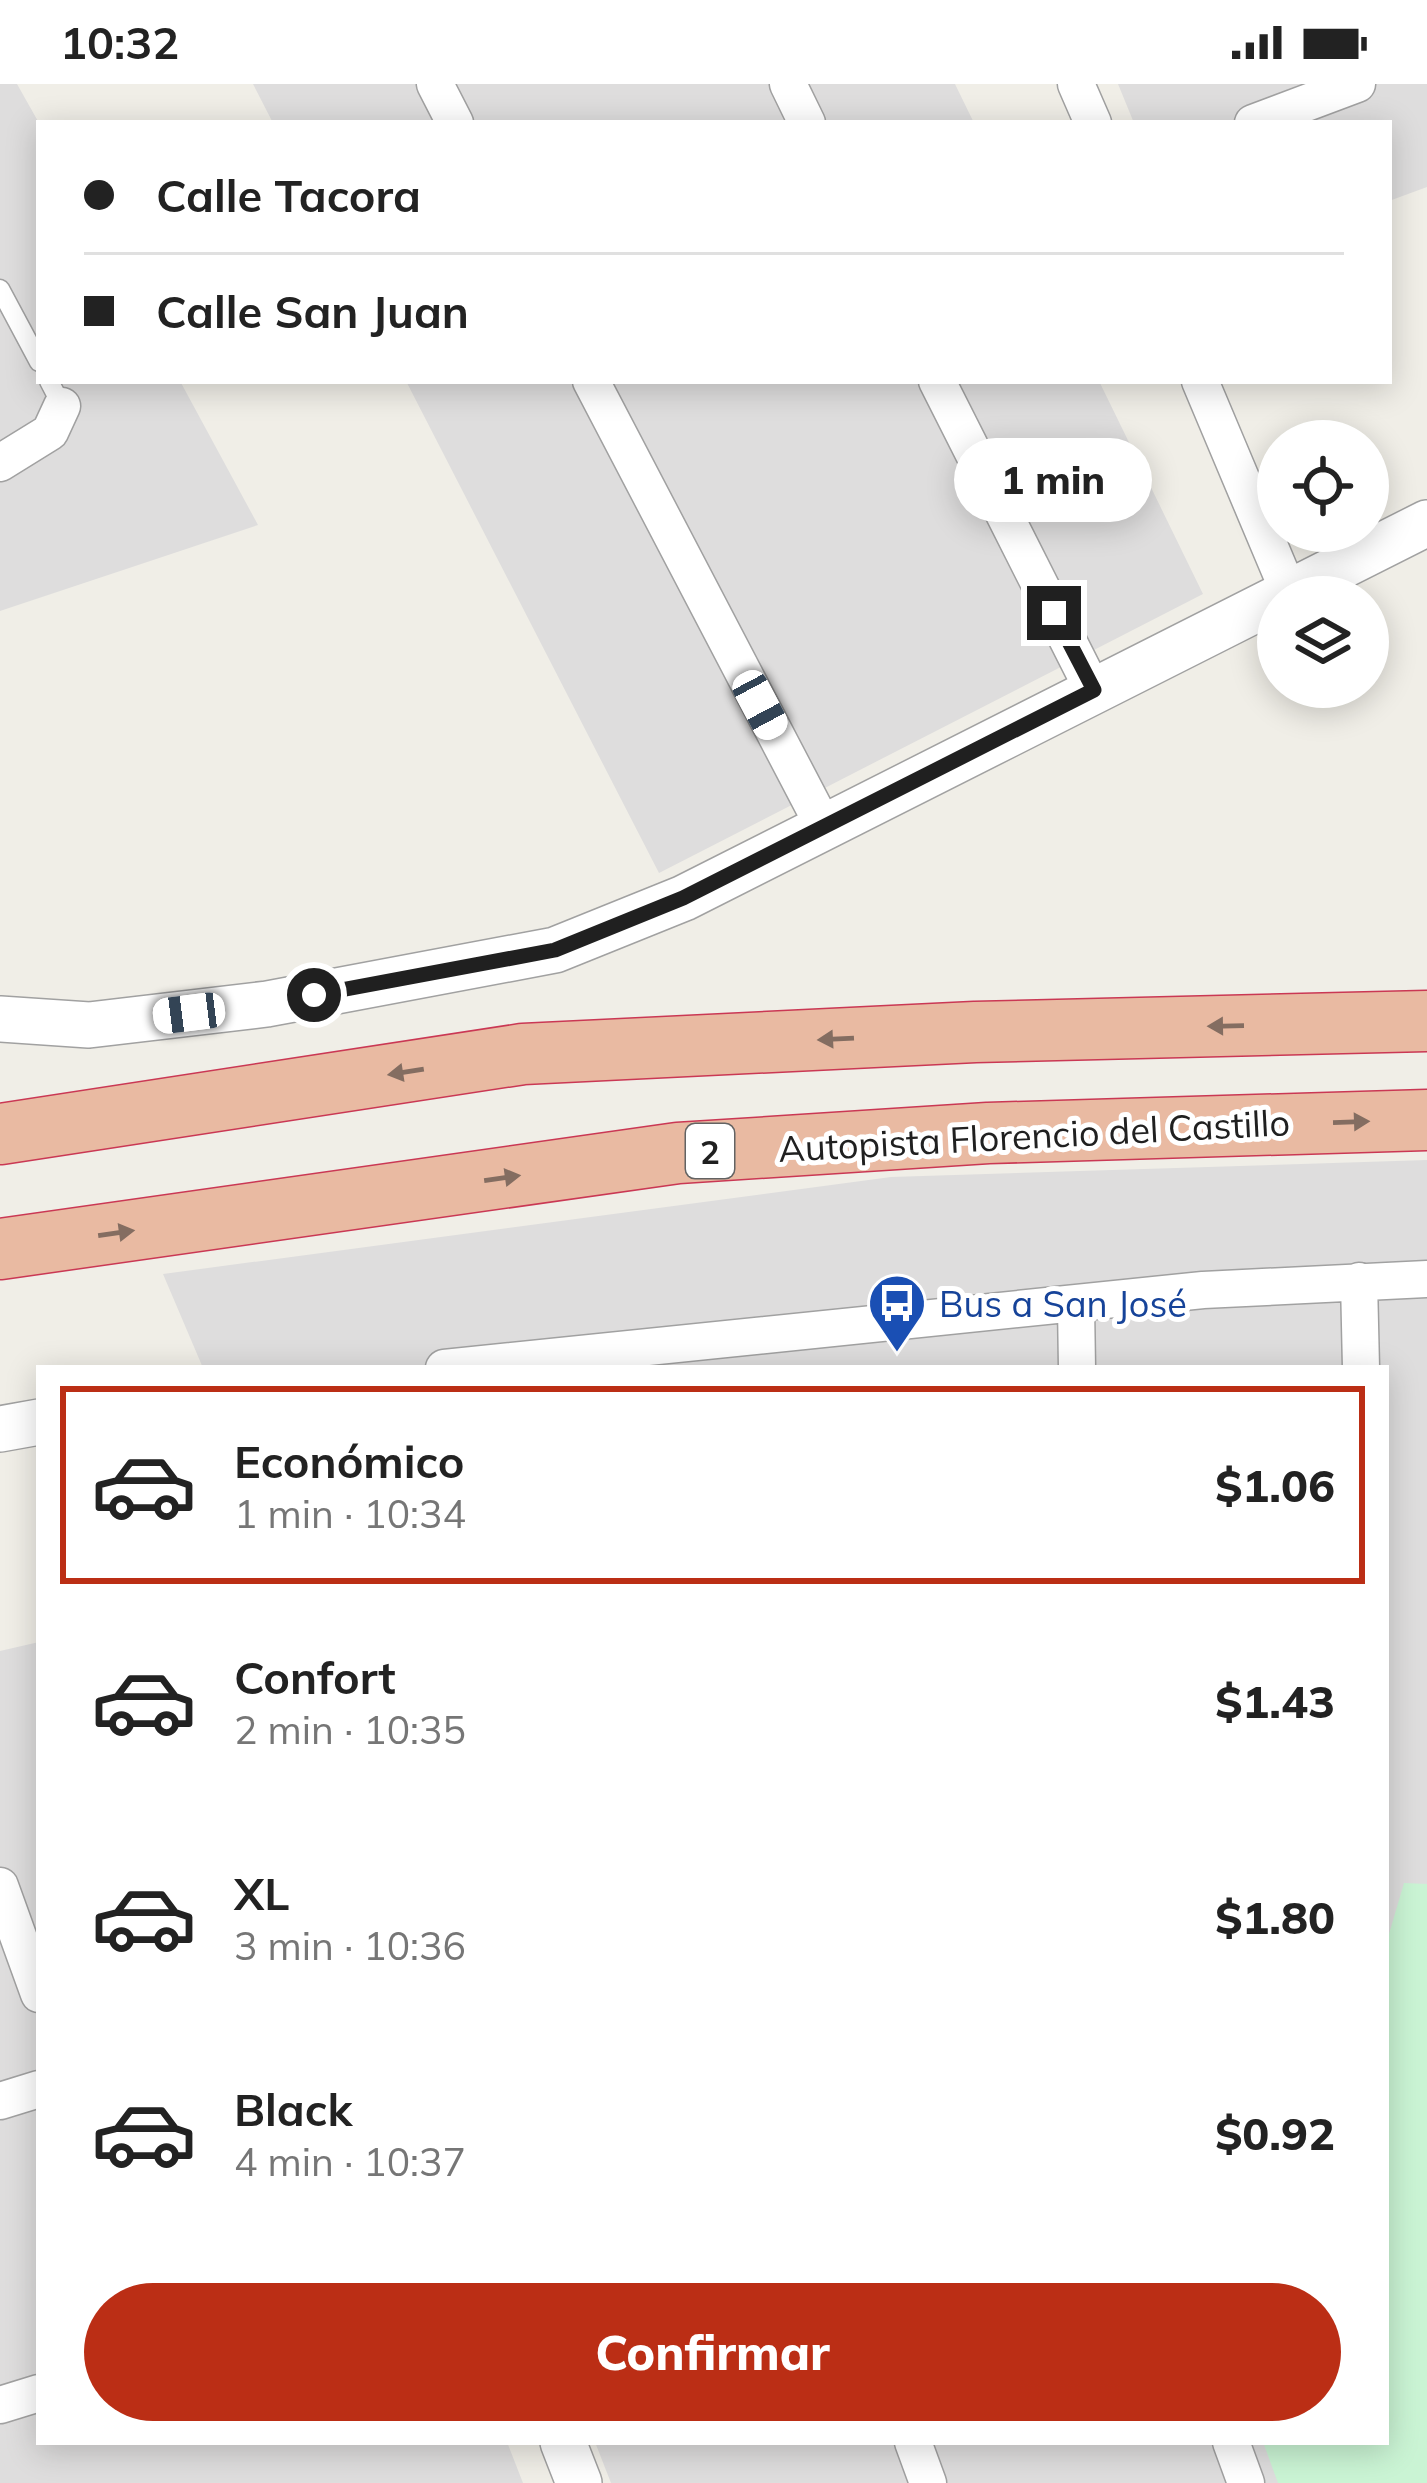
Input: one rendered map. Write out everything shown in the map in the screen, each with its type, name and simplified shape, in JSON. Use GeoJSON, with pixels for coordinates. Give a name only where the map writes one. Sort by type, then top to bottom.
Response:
{"type":"FeatureCollection","features":[{"type":"Feature","properties":{"kind":"highway"},"geometry":{"type":"LineString","coordinates":[[0,1134],[524,1054],[975,1032],[1427,1021]]}},
{"type":"Feature","properties":{"kind":"highway","name":"Autopista Florencio del Castillo"},"geometry":{"type":"LineString","coordinates":[[0,1249],[678,1153],[988,1133],[1427,1120]]}},
{"type":"Feature","properties":{"kind":"street"},"geometry":{"type":"LineString","coordinates":[[435,84],[453,120]]}},
{"type":"Feature","properties":{"kind":"street"},"geometry":{"type":"LineString","coordinates":[[788,84],[806,120]]}},
{"type":"Feature","properties":{"kind":"street"},"geometry":{"type":"LineString","coordinates":[[1076,84],[1092,120]]}},
{"type":"Feature","properties":{"kind":"street"},"geometry":{"type":"LineString","coordinates":[[1262,107],[1357,84]]}},
{"type":"Feature","properties":{"kind":"street"},"geometry":{"type":"LineString","coordinates":[[592,384],[824,827]]}},
{"type":"Feature","properties":{"kind":"street"},"geometry":{"type":"LineString","coordinates":[[940,384],[1094,690]]}},
{"type":"Feature","properties":{"kind":"street"},"geometry":{"type":"LineString","coordinates":[[1200,384],[1282,576]]}},
{"type":"Feature","properties":{"kind":"street"},"geometry":{"type":"LineString","coordinates":[[0,464],[50,432],[55,394]]}},
{"type":"Feature","properties":{"kind":"street"},"geometry":{"type":"LineString","coordinates":[[1317,576],[1427,524]]}},
{"type":"Feature","properties":{"kind":"street"},"geometry":{"type":"LineString","coordinates":[[0,1018],[89,1025],[267,1004],[555,950],[683,898],[1257,606]]}},
{"type":"Feature","properties":{"kind":"street"},"geometry":{"type":"LineString","coordinates":[[503,1365],[778,1351],[1203,1290],[1427,1279]]}},
{"type":"Feature","properties":{"kind":"street"},"geometry":{"type":"LineString","coordinates":[[1360,1281],[1361,1365]]}},
{"type":"Feature","properties":{"kind":"street"},"geometry":{"type":"LineString","coordinates":[[1076,1306],[1077,1365]]}},
{"type":"Feature","properties":{"kind":"street"},"geometry":{"type":"LineString","coordinates":[[0,1430],[36,1422]]}},
{"type":"Feature","properties":{"kind":"street"},"geometry":{"type":"LineString","coordinates":[[0,1886],[36,1986]]}},
{"type":"Feature","properties":{"kind":"street"},"geometry":{"type":"LineString","coordinates":[[0,2102],[36,2091]]}},
{"type":"Feature","properties":{"kind":"street"},"geometry":{"type":"LineString","coordinates":[[0,2405],[36,2394]]}},
{"type":"Feature","properties":{"kind":"street"},"geometry":{"type":"LineString","coordinates":[[563,2445],[579,2483]]}},
{"type":"Feature","properties":{"kind":"street"},"geometry":{"type":"LineString","coordinates":[[914,2445],[928,2483]]}},
{"type":"Feature","properties":{"kind":"street"},"geometry":{"type":"LineString","coordinates":[[1232,2445],[1246,2483]]}},
{"type":"Feature","properties":{"kind":"lane"},"geometry":{"type":"LineString","coordinates":[[0,289],[36,356]]}},
{"type":"Feature","properties":{"kind":"shaded area"},"geometry":{"type":"Polygon","coordinates":[[[0,84],[17,84],[37,120],[36,384],[182,384],[258,525],[0,611],[0,84]]]}},
{"type":"Feature","properties":{"kind":"shaded area"},"geometry":{"type":"Polygon","coordinates":[[[253,84],[955,84],[973,120],[271,120],[253,84]]]}},
{"type":"Feature","properties":{"kind":"shaded area"},"geometry":{"type":"Polygon","coordinates":[[[1118,84],[1427,84],[1427,187],[1392,200],[1392,120],[1133,120],[1118,84]]]}},
{"type":"Feature","properties":{"kind":"shaded area"},"geometry":{"type":"Polygon","coordinates":[[[408,384],[1100,384],[1203,594],[659,873],[408,384]]]}},
{"type":"Feature","properties":{"kind":"shaded area"},"geometry":{"type":"Polygon","coordinates":[[[1427,1160],[1427,2483],[611,2483],[596,2445],[1389,2445],[1389,1365],[202,1365],[163,1274],[891,1177],[1427,1160]]]}},
{"type":"Feature","properties":{"kind":"shaded area"},"geometry":{"type":"Polygon","coordinates":[[[36,1643],[36,2445],[508,2445],[523,2483],[0,2483],[0,1651],[36,1643]]]}},
{"type":"Feature","properties":{"kind":"green space"},"geometry":{"type":"Polygon","coordinates":[[[1404,1883],[1427,1884],[1427,2483],[1278,2483],[1264,2445],[1389,2445],[1389,1934],[1404,1883]]]}},
{"type":"Feature","properties":{"kind":"place","name":"Bus a San José"},"geometry":{"type":"Point","coordinates":[897,1354]}},
{"type":"Feature","properties":{"kind":"route"},"geometry":{"type":"LineString","coordinates":[[314,995],[555,950],[683,898],[1094,690],[1054,613]]}}]}
